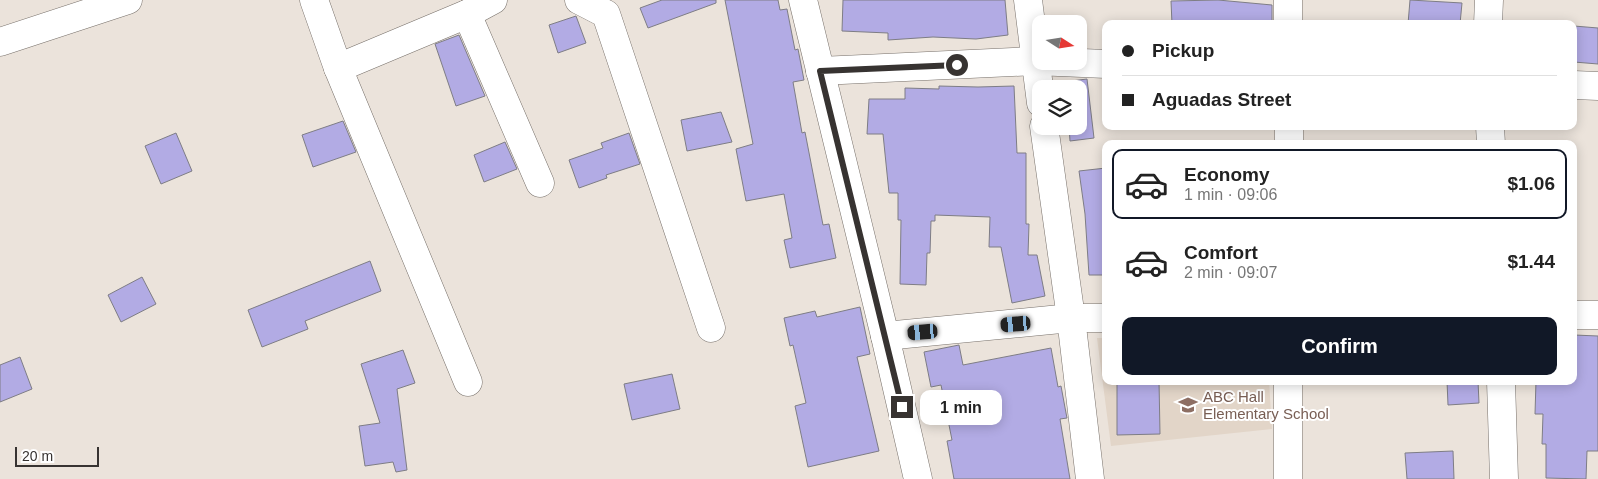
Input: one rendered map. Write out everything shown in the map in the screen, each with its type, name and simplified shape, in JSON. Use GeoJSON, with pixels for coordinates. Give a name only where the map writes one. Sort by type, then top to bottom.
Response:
{"type":"FeatureCollection","features":[{"type":"Feature","properties":{"kind":"street"},"geometry":{"type":"LineString","coordinates":[[0,42],[128,0]]}},
{"type":"Feature","properties":{"kind":"street"},"geometry":{"type":"LineString","coordinates":[[314,0],[338,68],[468,382]]}},
{"type":"Feature","properties":{"kind":"street"},"geometry":{"type":"LineString","coordinates":[[338,68],[468,14],[492,0]]}},
{"type":"Feature","properties":{"kind":"street"},"geometry":{"type":"LineString","coordinates":[[579,0],[606,14],[711,328]]}},
{"type":"Feature","properties":{"kind":"street"},"geometry":{"type":"LineString","coordinates":[[803,0],[918,479]]}},
{"type":"Feature","properties":{"kind":"street"},"geometry":{"type":"LineString","coordinates":[[1028,0],[1032,35]]}},
{"type":"Feature","properties":{"kind":"street"},"geometry":{"type":"LineString","coordinates":[[1288,0],[1288,20]]}},
{"type":"Feature","properties":{"kind":"street"},"geometry":{"type":"LineString","coordinates":[[1488,20],[1489,0]]}},
{"type":"Feature","properties":{"kind":"street"},"geometry":{"type":"LineString","coordinates":[[468,14],[540,183]]}},
{"type":"Feature","properties":{"kind":"street"},"geometry":{"type":"LineString","coordinates":[[820,71],[1032,61]]}},
{"type":"Feature","properties":{"kind":"street"},"geometry":{"type":"LineString","coordinates":[[1088,63],[1102,64]]}},
{"type":"Feature","properties":{"kind":"street"},"geometry":{"type":"LineString","coordinates":[[1577,85],[1598,86]]}},
{"type":"Feature","properties":{"kind":"street"},"geometry":{"type":"LineString","coordinates":[[1045,135],[1071,318],[1090,479]]}},
{"type":"Feature","properties":{"kind":"street"},"geometry":{"type":"LineString","coordinates":[[1577,315],[1598,315]]}},
{"type":"Feature","properties":{"kind":"street"},"geometry":{"type":"LineString","coordinates":[[885,336],[1071,318],[1102,318]]}},
{"type":"Feature","properties":{"kind":"street"},"geometry":{"type":"LineString","coordinates":[[1288,385],[1288,479]]}},
{"type":"Feature","properties":{"kind":"street"},"geometry":{"type":"LineString","coordinates":[[1501,385],[1504,479]]}},
{"type":"Feature","properties":{"kind":"shaded area","name":"ABC Hall Elementary School"},"geometry":{"type":"Polygon","coordinates":[[[1097,338],[1102,338],[1102,377],[1097,338]]]}},
{"type":"Feature","properties":{"kind":"shaded area","name":"ABC Hall Elementary School"},"geometry":{"type":"Polygon","coordinates":[[[1103,385],[1269,385],[1272,429],[1111,446],[1103,385]]]}},
{"type":"Feature","properties":{"kind":"building"},"geometry":{"type":"Polygon","coordinates":[[[662,0],[716,0],[716,3],[648,28],[640,8],[662,0]]]}},
{"type":"Feature","properties":{"kind":"building"},"geometry":{"type":"Polygon","coordinates":[[[725,0],[778,0],[780,10],[787,9],[795,50],[798,49],[804,80],[793,82],[802,133],[805,132],[823,225],[829,224],[836,258],[790,268],[784,240],[792,238],[784,194],[746,201],[736,149],[753,144],[725,0]]]}},
{"type":"Feature","properties":{"kind":"building"},"geometry":{"type":"Polygon","coordinates":[[[843,0],[1005,0],[1008,35],[976,39],[933,37],[888,40],[888,33],[842,31],[843,0]]]}},
{"type":"Feature","properties":{"kind":"building"},"geometry":{"type":"Polygon","coordinates":[[[1218,0],[1272,5],[1272,20],[1172,20],[1171,1],[1218,0]]]}},
{"type":"Feature","properties":{"kind":"building"},"geometry":{"type":"Polygon","coordinates":[[[1410,0],[1462,3],[1460,20],[1408,20],[1410,0]]]}},
{"type":"Feature","properties":{"kind":"building"},"geometry":{"type":"Polygon","coordinates":[[[576,16],[586,43],[558,53],[549,25],[576,16]]]}},
{"type":"Feature","properties":{"kind":"building"},"geometry":{"type":"Polygon","coordinates":[[[1577,26],[1598,28],[1598,64],[1577,62],[1577,26]]]}},
{"type":"Feature","properties":{"kind":"building"},"geometry":{"type":"Polygon","coordinates":[[[459,35],[485,96],[456,106],[435,44],[459,35]]]}},
{"type":"Feature","properties":{"kind":"building"},"geometry":{"type":"Polygon","coordinates":[[[1087,79],[1094,138],[1070,141],[1070,135],[1087,135],[1087,80],[1079,80],[1087,79]]]}},
{"type":"Feature","properties":{"kind":"building"},"geometry":{"type":"Polygon","coordinates":[[[939,86],[1014,86],[1017,153],[1026,153],[1026,224],[1029,224],[1028,255],[1037,255],[1045,296],[1012,303],[1001,247],[989,247],[990,217],[935,215],[935,221],[931,221],[926,285],[900,284],[901,220],[898,220],[898,193],[889,193],[883,134],[867,134],[869,99],[905,99],[905,88],[939,89],[939,86]]]}},
{"type":"Feature","properties":{"kind":"building"},"geometry":{"type":"Polygon","coordinates":[[[721,112],[732,142],[687,151],[681,120],[721,112]]]}},
{"type":"Feature","properties":{"kind":"building"},"geometry":{"type":"Polygon","coordinates":[[[343,121],[356,152],[313,167],[302,135],[343,121]]]}},
{"type":"Feature","properties":{"kind":"building"},"geometry":{"type":"Polygon","coordinates":[[[176,133],[192,171],[161,184],[145,146],[176,133]]]}},
{"type":"Feature","properties":{"kind":"building"},"geometry":{"type":"Polygon","coordinates":[[[629,133],[640,164],[606,175],[607,178],[579,188],[569,160],[603,148],[601,143],[629,133]]]}},
{"type":"Feature","properties":{"kind":"building"},"geometry":{"type":"Polygon","coordinates":[[[505,142],[517,169],[484,182],[474,155],[505,142]]]}},
{"type":"Feature","properties":{"kind":"building"},"geometry":{"type":"Polygon","coordinates":[[[1102,168],[1102,275],[1089,275],[1085,214],[1079,171],[1102,168]]]}},
{"type":"Feature","properties":{"kind":"building"},"geometry":{"type":"Polygon","coordinates":[[[370,261],[381,291],[305,321],[308,329],[262,347],[248,310],[370,261]]]}},
{"type":"Feature","properties":{"kind":"building"},"geometry":{"type":"Polygon","coordinates":[[[142,277],[156,304],[121,322],[108,295],[142,277]]]}},
{"type":"Feature","properties":{"kind":"building"},"geometry":{"type":"Polygon","coordinates":[[[860,307],[870,354],[857,357],[879,451],[808,467],[795,406],[806,403],[793,345],[790,346],[784,318],[815,311],[817,317],[860,307]]]}},
{"type":"Feature","properties":{"kind":"building"},"geometry":{"type":"Polygon","coordinates":[[[1577,335],[1598,336],[1598,451],[1587,451],[1586,479],[1546,478],[1546,444],[1542,444],[1543,414],[1535,414],[1536,385],[1577,385],[1577,335]]]}},
{"type":"Feature","properties":{"kind":"building"},"geometry":{"type":"Polygon","coordinates":[[[959,345],[963,365],[1051,348],[1058,387],[1061,386],[1067,418],[1060,419],[1070,479],[954,479],[947,441],[952,440],[941,385],[931,387],[924,352],[959,345]]]}},
{"type":"Feature","properties":{"kind":"building"},"geometry":{"type":"Polygon","coordinates":[[[403,350],[415,383],[397,389],[407,470],[396,472],[393,462],[365,466],[359,426],[380,423],[361,364],[403,350]]]}},
{"type":"Feature","properties":{"kind":"building"},"geometry":{"type":"Polygon","coordinates":[[[20,357],[32,389],[0,402],[0,365],[20,357]]]}},
{"type":"Feature","properties":{"kind":"building"},"geometry":{"type":"Polygon","coordinates":[[[672,374],[680,409],[632,420],[624,384],[672,374]]]}},
{"type":"Feature","properties":{"kind":"building"},"geometry":{"type":"Polygon","coordinates":[[[1117,385],[1159,385],[1160,434],[1117,435],[1117,385]]]}},
{"type":"Feature","properties":{"kind":"building"},"geometry":{"type":"Polygon","coordinates":[[[1447,385],[1478,385],[1479,403],[1448,405],[1447,385]]]}},
{"type":"Feature","properties":{"kind":"building"},"geometry":{"type":"Polygon","coordinates":[[[1453,451],[1454,479],[1407,479],[1405,453],[1453,451]]]}},
{"type":"Feature","properties":{"kind":"place","name":"ABC Hall Elementary School"},"geometry":{"type":"Point","coordinates":[1188,405]}},
{"type":"Feature","properties":{"kind":"route"},"geometry":{"type":"LineString","coordinates":[[902,407],[820,71],[957,65]]}}]}
